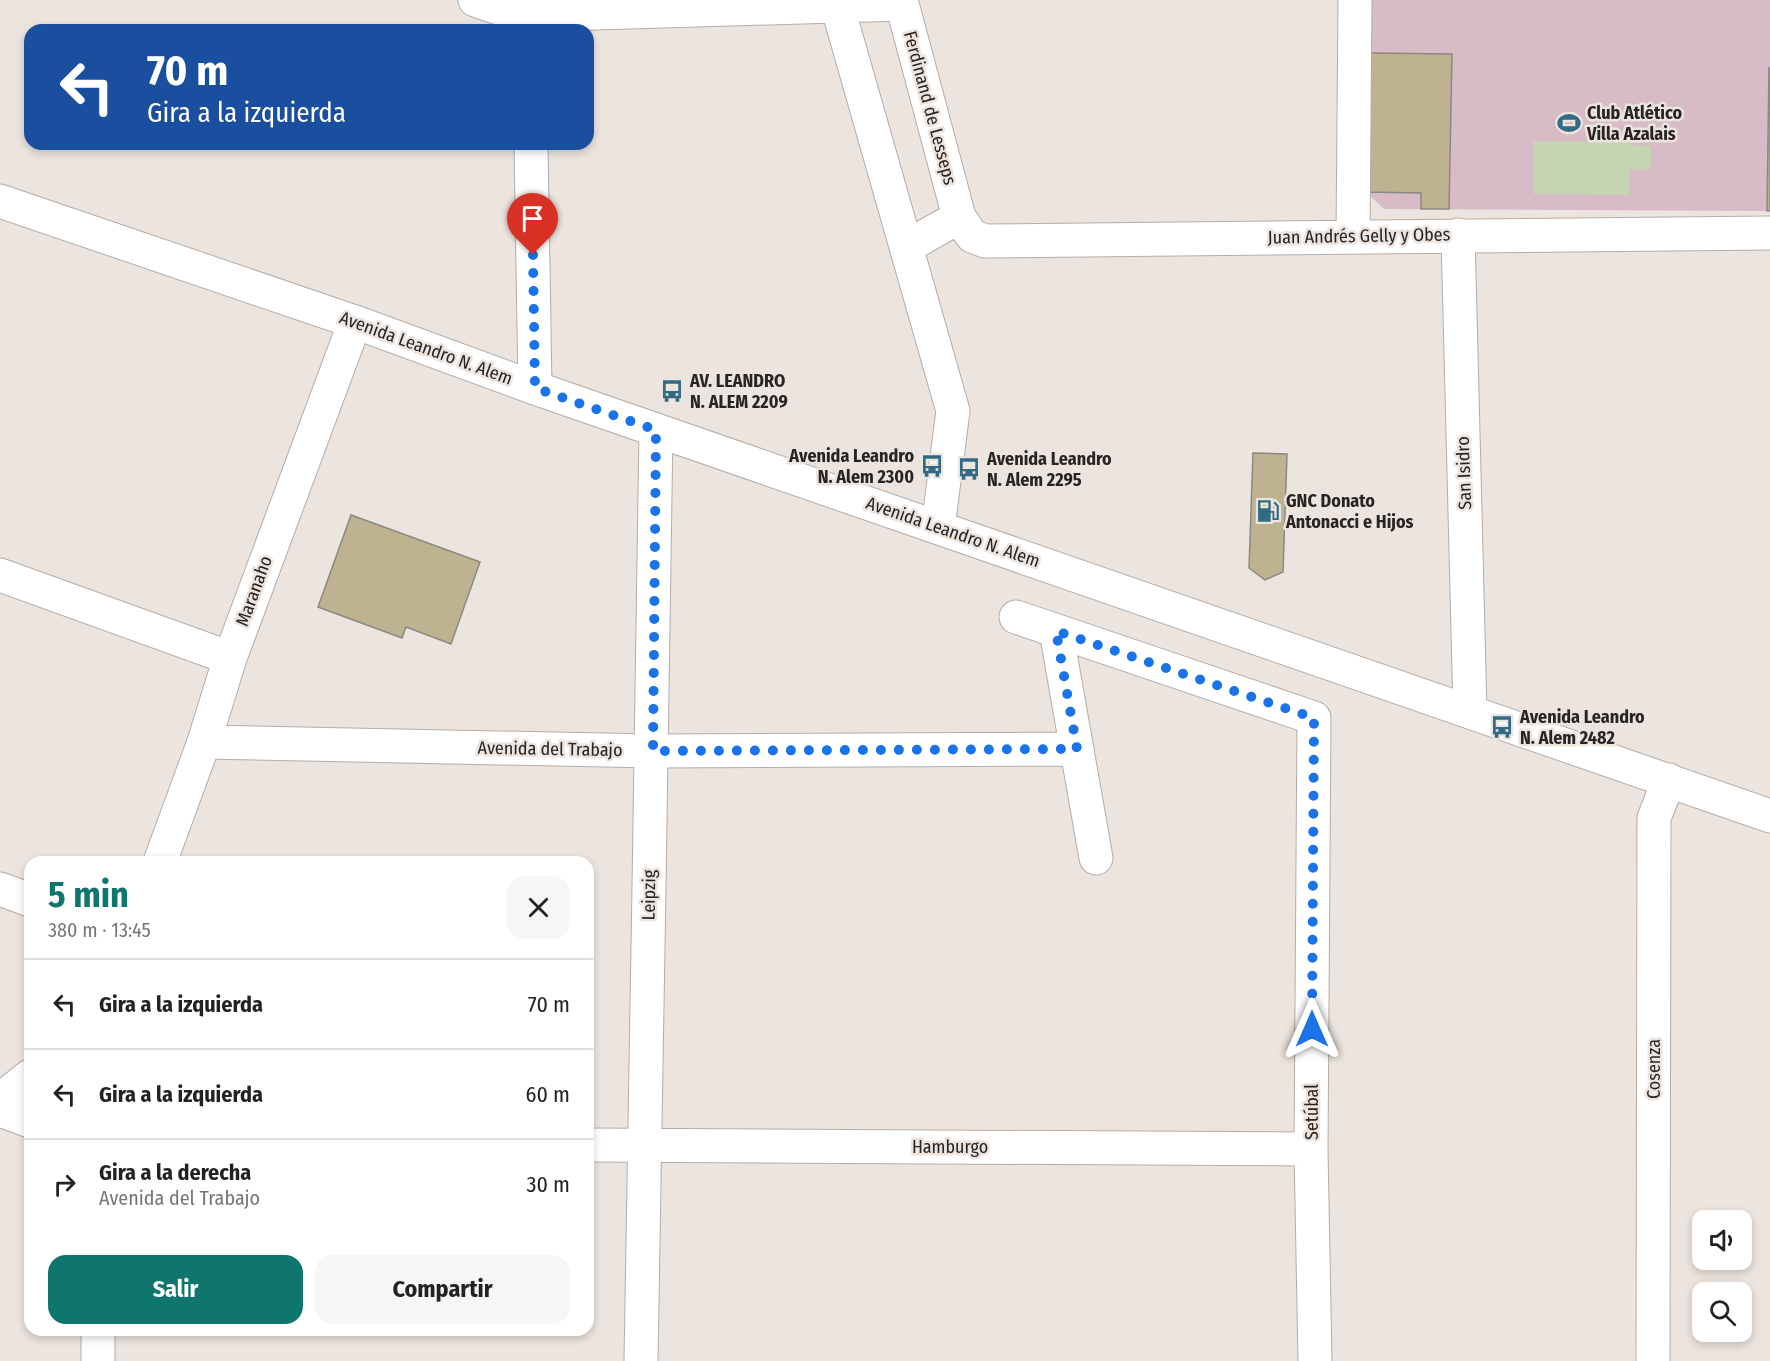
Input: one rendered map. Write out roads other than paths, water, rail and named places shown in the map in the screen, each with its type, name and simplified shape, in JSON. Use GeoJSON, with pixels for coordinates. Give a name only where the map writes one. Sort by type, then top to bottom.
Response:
{"type":"FeatureCollection","features":[{"type":"Feature","properties":{"kind":"street"},"geometry":{"type":"LineString","coordinates":[[475,0],[529,15],[902,2]]}},
{"type":"Feature","properties":{"kind":"street"},"geometry":{"type":"LineString","coordinates":[[1353,236],[1355,0]]}},
{"type":"Feature","properties":{"kind":"street","name":"Ferdinand de Lesseps"},"geometry":{"type":"LineString","coordinates":[[902,2],[959,217]]}},
{"type":"Feature","properties":{"kind":"street"},"geometry":{"type":"LineString","coordinates":[[837,5],[952,411],[938,527]]}},
{"type":"Feature","properties":{"kind":"street"},"geometry":{"type":"LineString","coordinates":[[531,150],[535,388]]}},
{"type":"Feature","properties":{"kind":"street","name":"Avenida Leandro N. Alem"},"geometry":{"type":"LineString","coordinates":[[0,201],[355,322],[535,388],[1770,816]]}},
{"type":"Feature","properties":{"kind":"street"},"geometry":{"type":"LineString","coordinates":[[906,247],[959,217]]}},
{"type":"Feature","properties":{"kind":"street","name":"Juan Andrés Gelly y Obes"},"geometry":{"type":"LineString","coordinates":[[959,217],[972,236],[985,241],[1770,233]]}},
{"type":"Feature","properties":{"kind":"street","name":"San Isidro"},"geometry":{"type":"LineString","coordinates":[[1458,235],[1470,711]]}},
{"type":"Feature","properties":{"kind":"street","name":"Maranaho"},"geometry":{"type":"LineString","coordinates":[[162,856],[204,742],[230,658],[355,322]]}},
{"type":"Feature","properties":{"kind":"street","name":"Leipzig"},"geometry":{"type":"LineString","coordinates":[[641,1361],[653,751],[656,430]]}},
{"type":"Feature","properties":{"kind":"street"},"geometry":{"type":"LineString","coordinates":[[0,575],[230,658]]}},
{"type":"Feature","properties":{"kind":"street"},"geometry":{"type":"LineString","coordinates":[[1016,617],[1056,631],[1096,858]]}},
{"type":"Feature","properties":{"kind":"street","name":"Setúbal"},"geometry":{"type":"LineString","coordinates":[[1056,631],[1314,718],[1311,1149],[1315,1361]]}},
{"type":"Feature","properties":{"kind":"street","name":"Avenida del Trabajo"},"geometry":{"type":"LineString","coordinates":[[204,742],[653,751],[1077,749]]}},
{"type":"Feature","properties":{"kind":"street","name":"Cosenza"},"geometry":{"type":"LineString","coordinates":[[1653,1361],[1654,818],[1669,780]]}},
{"type":"Feature","properties":{"kind":"street"},"geometry":{"type":"LineString","coordinates":[[0,889],[24,898]]}},
{"type":"Feature","properties":{"kind":"street"},"geometry":{"type":"LineString","coordinates":[[0,1100],[24,1081]]}},
{"type":"Feature","properties":{"kind":"street"},"geometry":{"type":"LineString","coordinates":[[0,1110],[24,1119]]}},
{"type":"Feature","properties":{"kind":"street","name":"Hamburgo"},"geometry":{"type":"LineString","coordinates":[[594,1145],[1311,1149]]}},
{"type":"Feature","properties":{"kind":"street"},"geometry":{"type":"LineString","coordinates":[[98,1336],[98,1361]]}},
{"type":"Feature","properties":{"kind":"place","name":"Club Atlético Villa Azalais"},"geometry":{"type":"Point","coordinates":[1569,123]}},
{"type":"Feature","properties":{"kind":"place","name":"AV. LEANDRO N. ALEM 2209"},"geometry":{"type":"Point","coordinates":[672,391]}},
{"type":"Feature","properties":{"kind":"place","name":"Avenida Leandro N. Alem 2300"},"geometry":{"type":"Point","coordinates":[932,466]}},
{"type":"Feature","properties":{"kind":"place","name":"Avenida Leandro N. Alem 2295"},"geometry":{"type":"Point","coordinates":[969,469]}},
{"type":"Feature","properties":{"kind":"place","name":"GNC Donato Antonacci e Hijos"},"geometry":{"type":"Point","coordinates":[1268,511]}},
{"type":"Feature","properties":{"kind":"place","name":"Avenida Leandro N. Alem 2482"},"geometry":{"type":"Point","coordinates":[1502,727]}}]}
